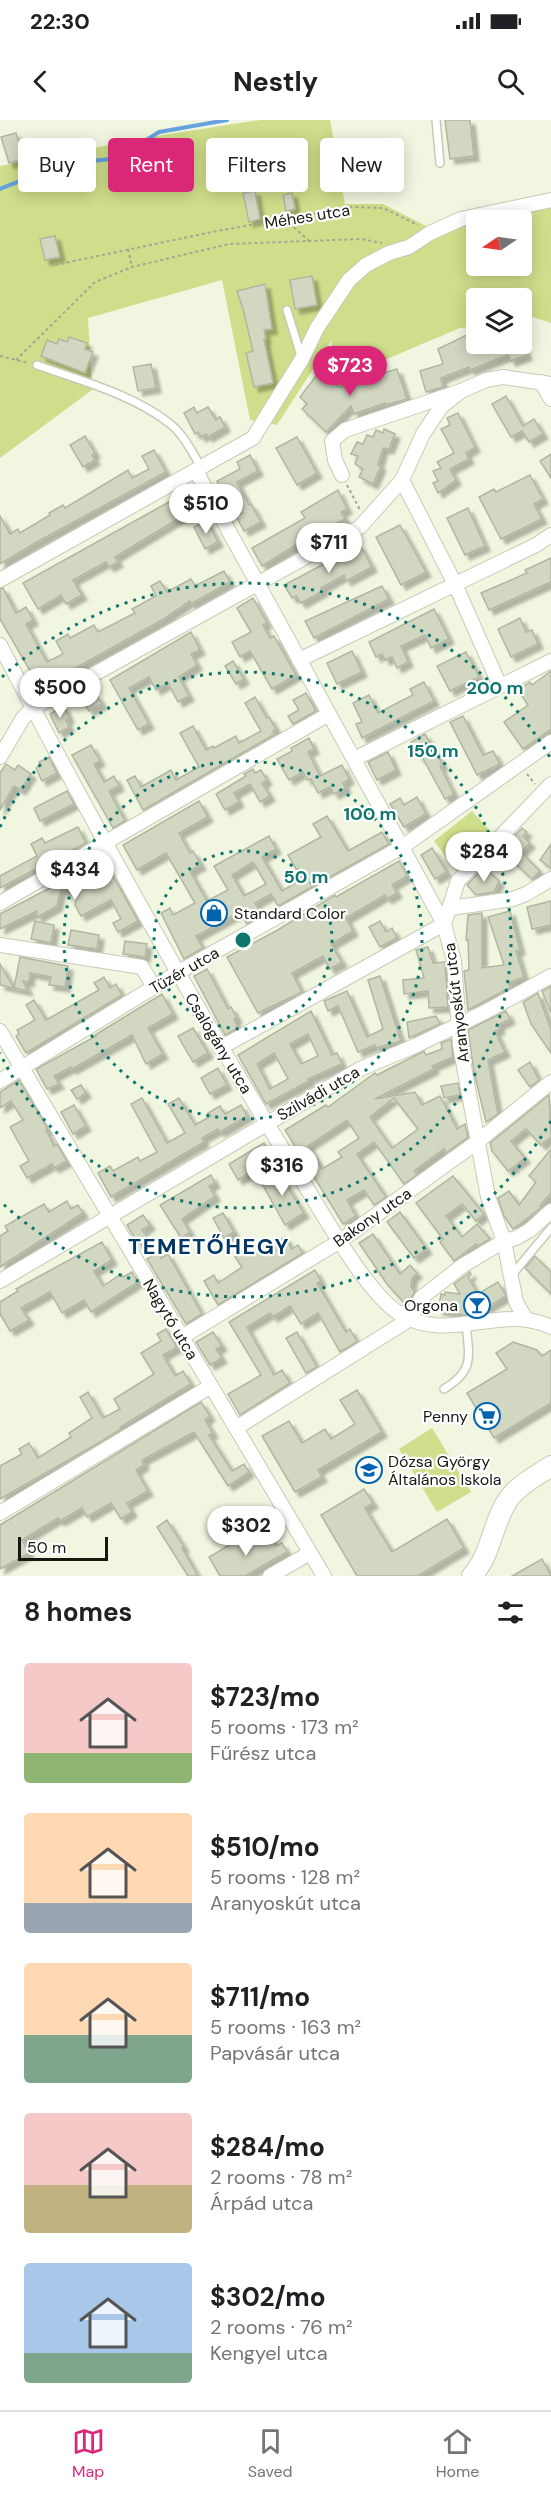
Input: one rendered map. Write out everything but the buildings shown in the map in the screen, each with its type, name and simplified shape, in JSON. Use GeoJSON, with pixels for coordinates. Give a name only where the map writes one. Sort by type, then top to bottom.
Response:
{"type":"FeatureCollection","features":[{"type":"Feature","properties":{"kind":"street"},"geometry":{"type":"LineString","coordinates":[[0,580],[253,438],[302,359],[317,328],[349,280],[366,265],[461,219],[551,200]]}},
{"type":"Feature","properties":{"kind":"street"},"geometry":{"type":"LineString","coordinates":[[342,475],[335,460],[332,441],[345,430],[461,391],[486,380],[503,377],[546,383],[551,399]]}},
{"type":"Feature","properties":{"kind":"street"},"geometry":{"type":"LineString","coordinates":[[0,758],[23,718],[33,708],[257,585],[366,522],[402,480],[429,425],[441,407],[461,391]]}},
{"type":"Feature","properties":{"kind":"street","name":"Aranyoskút utca"},"geometry":{"type":"LineString","coordinates":[[199,470],[257,585],[444,924],[454,961],[457,1024],[488,1197],[504,1241],[516,1302],[525,1318]]}},
{"type":"Feature","properties":{"kind":"street"},"geometry":{"type":"LineString","coordinates":[[402,480],[455,584],[501,686]]}},
{"type":"Feature","properties":{"kind":"street"},"geometry":{"type":"LineString","coordinates":[[299,660],[551,535]]}},
{"type":"Feature","properties":{"kind":"street","name":"Csalogány utca"},"geometry":{"type":"LineString","coordinates":[[0,645],[177,973],[220,1048],[340,1241],[382,1298],[399,1314],[429,1325],[525,1318]]}},
{"type":"Feature","properties":{"kind":"street"},"geometry":{"type":"LineString","coordinates":[[354,759],[551,661]]}},
{"type":"Feature","properties":{"kind":"street"},"geometry":{"type":"LineString","coordinates":[[0,903],[329,714]]}},
{"type":"Feature","properties":{"kind":"street","name":"Tüzér utca"},"geometry":{"type":"LineString","coordinates":[[0,1081],[177,973],[402,847],[551,742]]}},
{"type":"Feature","properties":{"kind":"street"},"geometry":{"type":"LineString","coordinates":[[220,1048],[444,924],[458,881],[547,788]]}},
{"type":"Feature","properties":{"kind":"street"},"geometry":{"type":"LineString","coordinates":[[451,908],[513,899],[551,879]]}},
{"type":"Feature","properties":{"kind":"street"},"geometry":{"type":"LineString","coordinates":[[0,945],[141,967],[154,987]]}},
{"type":"Feature","properties":{"kind":"street","name":"Szilvádi utca"},"geometry":{"type":"LineString","coordinates":[[0,1281],[360,1069],[417,1045],[506,1002],[551,976]]}},
{"type":"Feature","properties":{"kind":"street","name":"Nagytó utca"},"geometry":{"type":"LineString","coordinates":[[0,1031],[324,1576]]}},
{"type":"Feature","properties":{"kind":"street","name":"Bakony utca"},"geometry":{"type":"LineString","coordinates":[[182,1337],[340,1241],[477,1142],[551,1082]]}},
{"type":"Feature","properties":{"kind":"street"},"geometry":{"type":"LineString","coordinates":[[236,1428],[410,1319],[421,1298],[462,1266],[504,1241],[516,1238],[530,1230],[551,1211]]}},
{"type":"Feature","properties":{"kind":"street"},"geometry":{"type":"LineString","coordinates":[[525,1318],[549,1324]]}},
{"type":"Feature","properties":{"kind":"street"},"geometry":{"type":"LineString","coordinates":[[0,1513],[211,1386]]}},
{"type":"Feature","properties":{"kind":"street"},"geometry":{"type":"LineString","coordinates":[[472,1576],[488,1552],[498,1520],[510,1497],[551,1466]]}},
{"type":"Feature","properties":{"kind":"street"},"geometry":{"type":"LineString","coordinates":[[270,1576],[310,1553]]}},
{"type":"Feature","properties":{"kind":"lane"},"geometry":{"type":"LineString","coordinates":[[436,120],[440,163]]}},
{"type":"Feature","properties":{"kind":"lane"},"geometry":{"type":"LineString","coordinates":[[287,310],[302,359]]}},
{"type":"Feature","properties":{"kind":"lane","name":"Aranyoskút utca"},"geometry":{"type":"LineString","coordinates":[[37,365],[108,391],[169,423],[181,434],[199,470]]}},
{"type":"Feature","properties":{"kind":"lane"},"geometry":{"type":"LineString","coordinates":[[510,1277],[551,1228]]}},
{"type":"Feature","properties":{"kind":"lane"},"geometry":{"type":"LineString","coordinates":[[444,1389],[460,1379],[467,1369],[466,1324]]}},
{"type":"Feature","properties":{"kind":"path","name":"Méhes utca"},"geometry":{"type":"LineString","coordinates":[[54,265],[352,207],[383,208],[411,220],[430,233]]}},
{"type":"Feature","properties":{"kind":"path"},"geometry":{"type":"LineString","coordinates":[[285,219],[309,241]]}},
{"type":"Feature","properties":{"kind":"path"},"geometry":{"type":"LineString","coordinates":[[16,360],[95,282],[132,267],[229,244],[361,239],[401,250]]}},
{"type":"Feature","properties":{"kind":"path"},"geometry":{"type":"LineString","coordinates":[[128,249],[132,267]]}},
{"type":"Feature","properties":{"kind":"path"},"geometry":{"type":"LineString","coordinates":[[0,357],[37,365]]}},
{"type":"Feature","properties":{"kind":"path"},"geometry":{"type":"LineString","coordinates":[[342,475],[366,522]]}},
{"type":"Feature","properties":{"kind":"path"},"geometry":{"type":"LineString","coordinates":[[519,765],[547,788]]}},
{"type":"Feature","properties":{"kind":"green space"},"geometry":{"type":"Polygon","coordinates":[[[260,120],[330,120],[333,138],[320,138],[320,192],[343,192],[345,204],[383,204],[438,232],[454,224],[466,221],[466,276],[532,276],[532,210],[519,210],[551,203],[551,323],[532,317],[532,288],[466,288],[466,327],[342,378],[331,341],[277,425],[250,420],[222,280],[88,318],[92,390],[0,458],[0,166],[18,163],[18,192],[96,192],[96,147],[108,145],[108,192],[194,192],[194,138],[145,138],[260,120]]]}},
{"type":"Feature","properties":{"kind":"green space"},"geometry":{"type":"Polygon","coordinates":[[[472,811],[493,834],[456,870],[434,841],[472,811]]]}},
{"type":"Feature","properties":{"kind":"green space"},"geometry":{"type":"Polygon","coordinates":[[[432,1428],[471,1492],[437,1512],[399,1449],[432,1428]]]}},
{"type":"Feature","properties":{"kind":"waterway"},"geometry":{"type":"LineString","coordinates":[[0,189],[63,164],[111,159],[123,155],[159,132],[227,120]]}},
{"type":"Feature","properties":{"kind":"place","name":"Standard Color"},"geometry":{"type":"Point","coordinates":[214,913]}},
{"type":"Feature","properties":{"kind":"place","name":"Orgona"},"geometry":{"type":"Point","coordinates":[477,1305]}},
{"type":"Feature","properties":{"kind":"place","name":"Penny"},"geometry":{"type":"Point","coordinates":[487,1416]}},
{"type":"Feature","properties":{"kind":"place","name":"Dózsa György Általános Iskola"},"geometry":{"type":"Point","coordinates":[369,1470]}},
{"type":"Feature","properties":{"kind":"district","name":"TEMETŐHEGY"},"geometry":{"type":"Point","coordinates":[209,1246]}}]}
